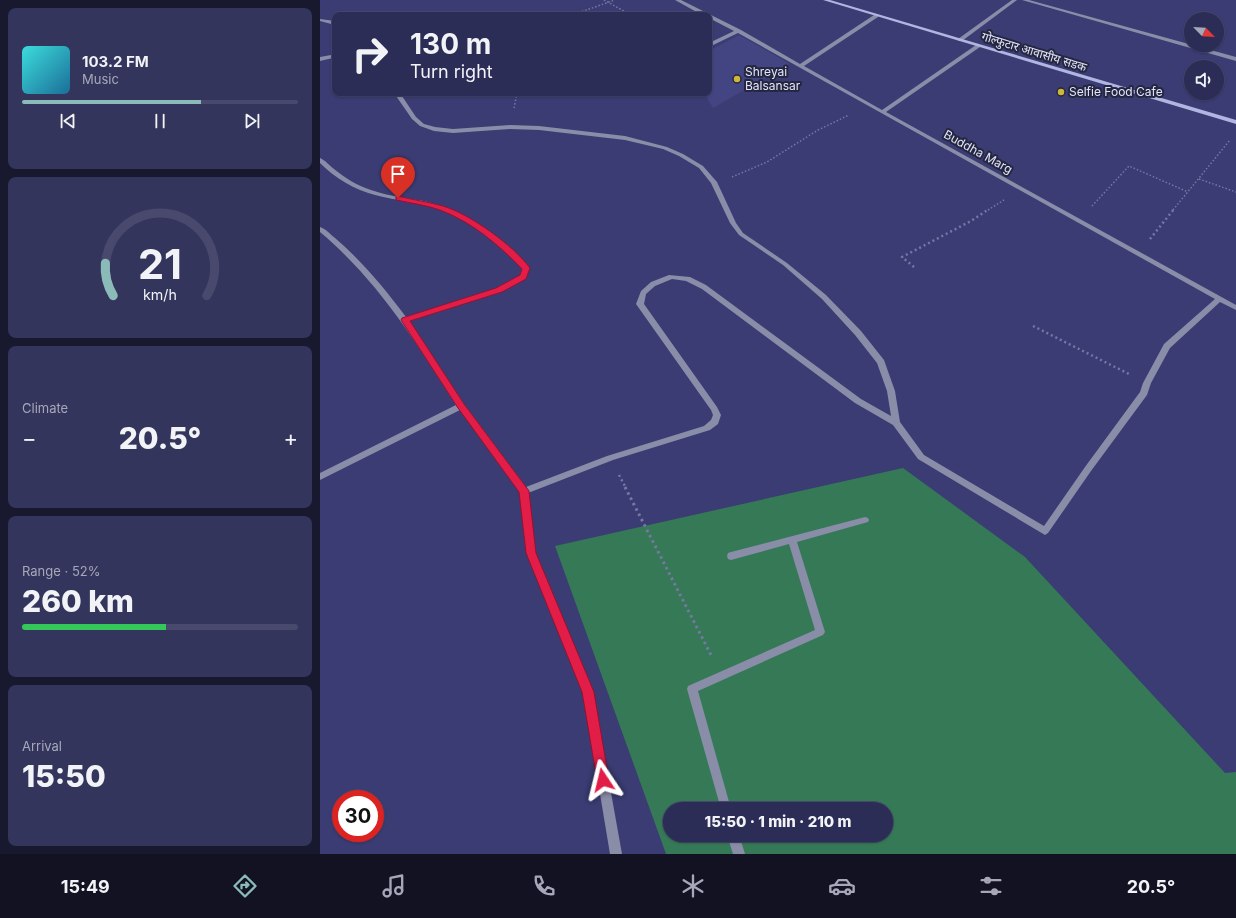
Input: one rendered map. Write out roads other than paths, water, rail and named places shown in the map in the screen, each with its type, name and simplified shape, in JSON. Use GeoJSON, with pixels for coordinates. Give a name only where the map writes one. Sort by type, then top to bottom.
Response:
{"type":"FeatureCollection","features":[{"type":"Feature","properties":{"kind":"main road","name":"गोल्फुटार आवासीय सडक"},"geometry":{"type":"LineString","coordinates":[[826,0],[1236,122]]}},
{"type":"Feature","properties":{"kind":"street","name":"Buddha Marg"},"geometry":{"type":"LineString","coordinates":[[677,0],[700,12]]}},
{"type":"Feature","properties":{"kind":"street"},"geometry":{"type":"LineString","coordinates":[[960,40],[1015,0]]}},
{"type":"Feature","properties":{"kind":"street"},"geometry":{"type":"LineString","coordinates":[[1024,0],[1236,59]]}},
{"type":"Feature","properties":{"kind":"street"},"geometry":{"type":"LineString","coordinates":[[800,66],[876,16]]}},
{"type":"Feature","properties":{"kind":"street","name":"Buddha Marg"},"geometry":{"type":"LineString","coordinates":[[712,18],[738,31],[1236,308]]}},
{"type":"Feature","properties":{"kind":"street"},"geometry":{"type":"LineString","coordinates":[[320,20],[332,23]]}},
{"type":"Feature","properties":{"kind":"street"},"geometry":{"type":"LineString","coordinates":[[712,44],[738,31]]}},
{"type":"Feature","properties":{"kind":"street"},"geometry":{"type":"LineString","coordinates":[[882,112],[978,46]]}},
{"type":"Feature","properties":{"kind":"street"},"geometry":{"type":"LineString","coordinates":[[320,60],[331,57]]}},
{"type":"Feature","properties":{"kind":"street"},"geometry":{"type":"LineString","coordinates":[[401,96],[414,118],[422,125],[434,129],[453,131],[510,127],[539,128],[625,138],[665,148],[681,155],[701,167],[714,182],[733,222],[742,234],[785,264],[824,297],[858,333],[880,362],[891,391],[896,423]]}},
{"type":"Feature","properties":{"kind":"street"},"geometry":{"type":"LineString","coordinates":[[320,160],[346,180],[375,194],[442,208],[466,219],[509,251],[526,268],[523,277],[499,290],[405,320]]}},
{"type":"Feature","properties":{"kind":"street"},"geometry":{"type":"LineString","coordinates":[[320,229],[341,245],[405,320],[461,406],[524,491],[531,553],[588,692],[616,854]]}},
{"type":"Feature","properties":{"kind":"street"},"geometry":{"type":"LineString","coordinates":[[524,491],[610,458],[707,428],[715,422],[717,415],[714,409],[640,304],[644,293],[653,284],[671,277],[688,279],[704,287],[858,401],[896,423],[921,457],[1045,531],[1088,469],[1144,393],[1147,383],[1167,346],[1219,299]]}},
{"type":"Feature","properties":{"kind":"street"},"geometry":{"type":"LineString","coordinates":[[320,477],[461,406]]}},
{"type":"Feature","properties":{"kind":"street"},"geometry":{"type":"LineString","coordinates":[[731,556],[865,520]]}},
{"type":"Feature","properties":{"kind":"street"},"geometry":{"type":"LineString","coordinates":[[724,802],[692,689],[820,632],[792,540]]}},
{"type":"Feature","properties":{"kind":"street"},"geometry":{"type":"LineString","coordinates":[[735,842],[738,854]]}},
{"type":"Feature","properties":{"kind":"place","name":"Shreyai Balsansar"},"geometry":{"type":"Point","coordinates":[737,79]}},
{"type":"Feature","properties":{"kind":"place","name":"Selfie Food Cafe"},"geometry":{"type":"Point","coordinates":[1061,92]}}]}
